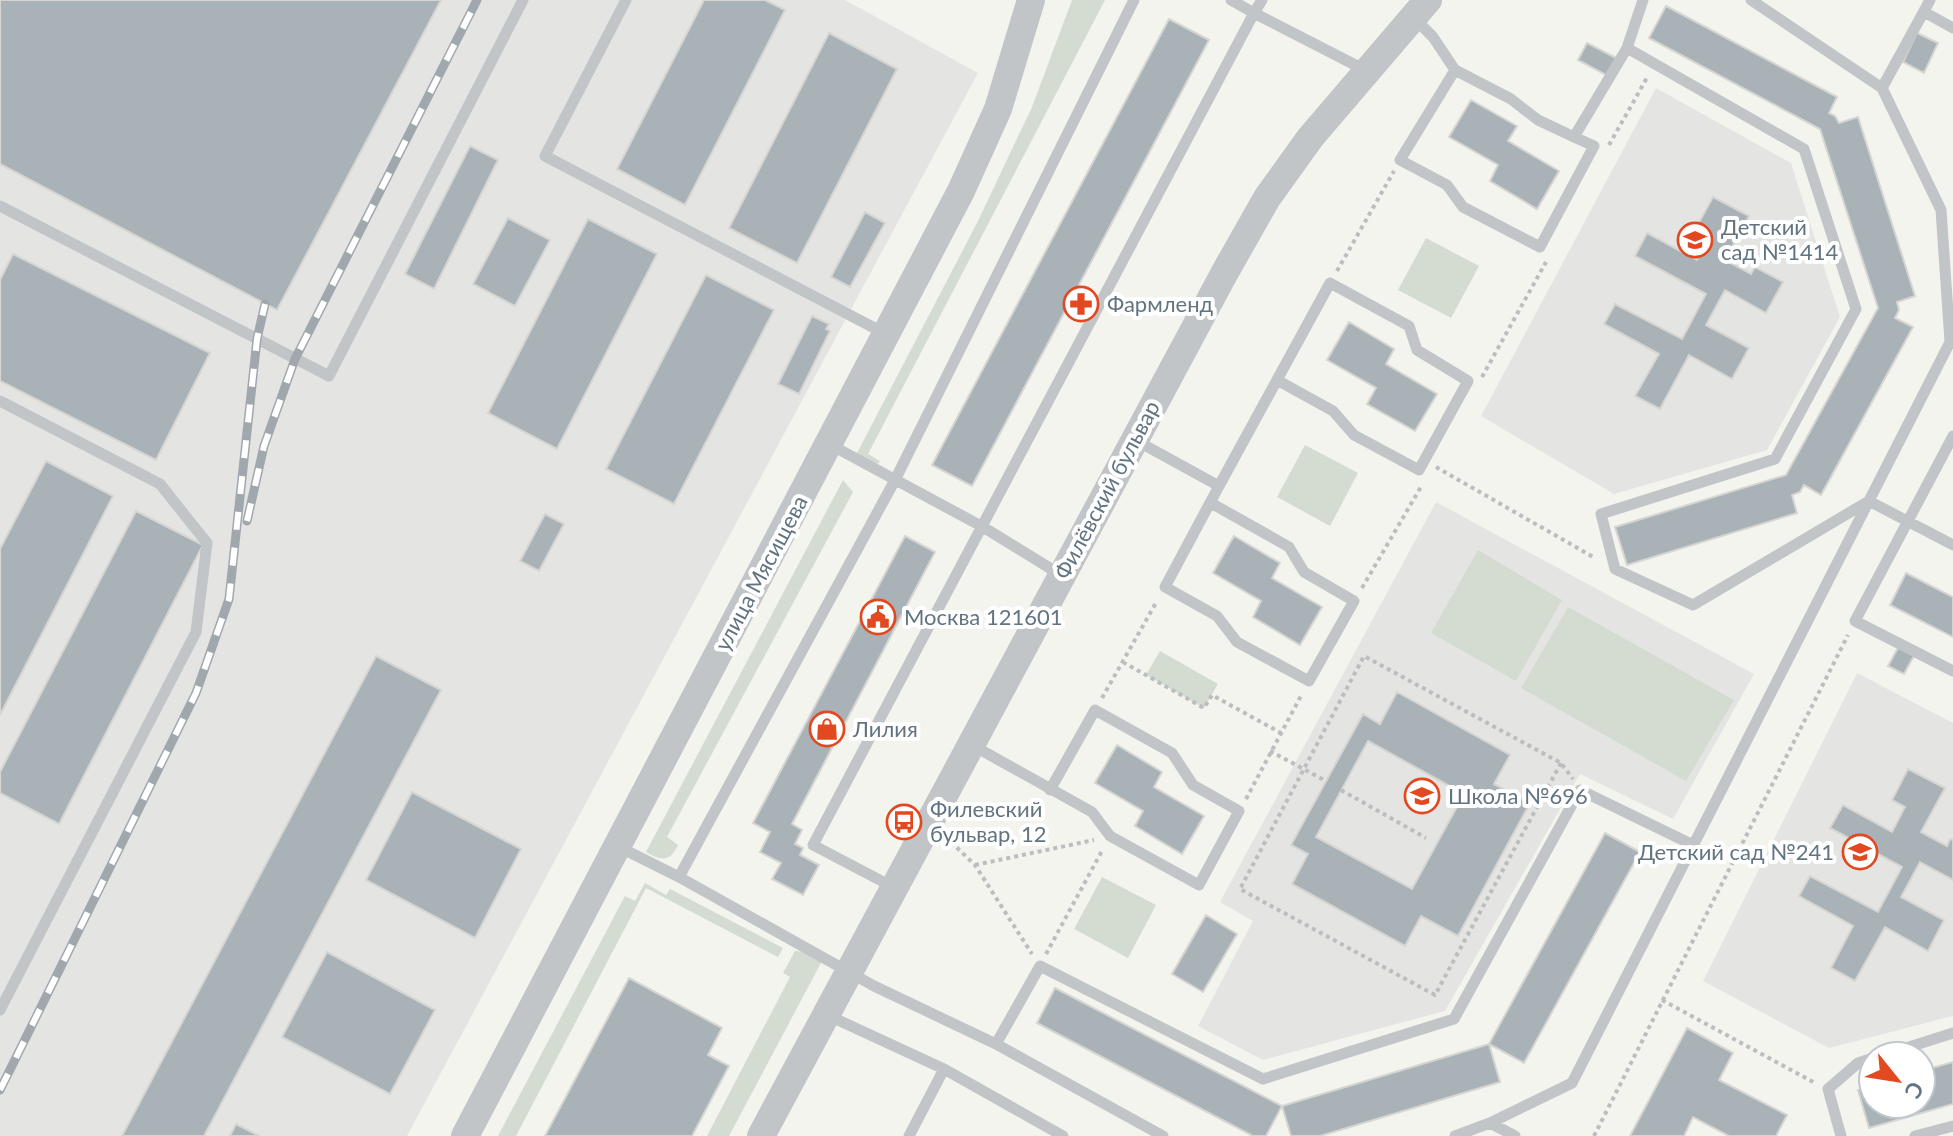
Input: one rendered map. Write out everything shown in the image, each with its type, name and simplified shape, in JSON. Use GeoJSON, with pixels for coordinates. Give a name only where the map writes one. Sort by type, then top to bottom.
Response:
{"type":"FeatureCollection","features":[{"type":"Feature","properties":{"kind":"street","name":"улица Мясищева"},"geometry":{"type":"LineString","coordinates":[[465,1136],[961,191],[998,109],[1031,0]]}},
{"type":"Feature","properties":{"kind":"street","name":"Филёвский бульвар"},"geometry":{"type":"LineString","coordinates":[[761,1136],[1267,198],[1310,138],[1421,9]]}},
{"type":"Feature","properties":{"kind":"lane"},"geometry":{"type":"LineString","coordinates":[[0,206],[329,376],[523,0]]}},
{"type":"Feature","properties":{"kind":"lane"},"geometry":{"type":"LineString","coordinates":[[626,0],[545,156],[887,334]]}},
{"type":"Feature","properties":{"kind":"lane"},"geometry":{"type":"LineString","coordinates":[[679,877],[895,480],[1134,0]]}},
{"type":"Feature","properties":{"kind":"lane"},"geometry":{"type":"LineString","coordinates":[[1231,0],[1367,71]]}},
{"type":"Feature","properties":{"kind":"lane"},"geometry":{"type":"LineString","coordinates":[[893,888],[813,845],[1262,0]]}},
{"type":"Feature","properties":{"kind":"lane"},"geometry":{"type":"LineString","coordinates":[[1574,137],[1627,48],[1643,0]]}},
{"type":"Feature","properties":{"kind":"lane"},"geometry":{"type":"LineString","coordinates":[[1455,1136],[1490,1123],[1572,1083],[1952,343],[1941,210],[1882,88],[1751,0]]}},
{"type":"Feature","properties":{"kind":"lane"},"geometry":{"type":"LineString","coordinates":[[1882,88],[1930,0]]}},
{"type":"Feature","properties":{"kind":"lane"},"geometry":{"type":"LineString","coordinates":[[1421,9],[1433,37],[1455,70],[1511,99],[1538,120],[1594,146],[1540,247],[1463,207],[1447,185],[1400,160],[1455,70]]}},
{"type":"Feature","properties":{"kind":"lane"},"geometry":{"type":"LineString","coordinates":[[1924,12],[1953,28]]}},
{"type":"Feature","properties":{"kind":"lane"},"geometry":{"type":"LineString","coordinates":[[1627,48],[1804,149],[1856,309],[1775,459],[1601,514],[1615,569],[1693,605],[1869,501]]}},
{"type":"Feature","properties":{"kind":"lane"},"geometry":{"type":"LineString","coordinates":[[1211,503],[1289,547],[1304,572],[1354,601],[1309,681],[1237,642],[1217,616],[1165,587],[1219,486],[1330,283],[1409,326],[1417,350],[1468,381],[1419,470],[1354,435],[1333,411],[1277,380]]}},
{"type":"Feature","properties":{"kind":"lane"},"geometry":{"type":"LineString","coordinates":[[0,401],[160,484],[207,543],[196,632],[0,1010]]}},
{"type":"Feature","properties":{"kind":"lane"},"geometry":{"type":"LineString","coordinates":[[1953,436],[1855,621],[1953,671]]}},
{"type":"Feature","properties":{"kind":"lane"},"geometry":{"type":"LineString","coordinates":[[1135,441],[1219,486]]}},
{"type":"Feature","properties":{"kind":"lane"},"geometry":{"type":"LineString","coordinates":[[829,444],[983,527],[1062,575]]}},
{"type":"Feature","properties":{"kind":"lane"},"geometry":{"type":"LineString","coordinates":[[1869,501],[1953,545]]}},
{"type":"Feature","properties":{"kind":"lane"},"geometry":{"type":"LineString","coordinates":[[970,744],[1050,790],[1092,812],[1110,836],[1199,885],[1239,811],[1193,785],[1172,753],[1095,710],[1050,790]]}},
{"type":"Feature","properties":{"kind":"lane"},"geometry":{"type":"LineString","coordinates":[[996,1044],[1040,966],[1263,1079],[1454,1019],[1580,790],[1693,845]]}},
{"type":"Feature","properties":{"kind":"lane"},"geometry":{"type":"LineString","coordinates":[[617,846],[679,877],[847,972],[996,1044],[1163,1136]]}},
{"type":"Feature","properties":{"kind":"lane"},"geometry":{"type":"LineString","coordinates":[[825,1014],[944,1069],[1063,1136]]}},
{"type":"Feature","properties":{"kind":"lane"},"geometry":{"type":"LineString","coordinates":[[1931,1040],[1953,1033]]}},
{"type":"Feature","properties":{"kind":"lane"},"geometry":{"type":"LineString","coordinates":[[1841,1136],[1828,1089],[1857,1064]]}},
{"type":"Feature","properties":{"kind":"lane"},"geometry":{"type":"LineString","coordinates":[[909,1136],[944,1069]]}},
{"type":"Feature","properties":{"kind":"lane"},"geometry":{"type":"LineString","coordinates":[[1490,1123],[1515,1136]]}},
{"type":"Feature","properties":{"kind":"lane"},"geometry":{"type":"LineString","coordinates":[[1915,1136],[1953,1126]]}},
{"type":"Feature","properties":{"kind":"path"},"geometry":{"type":"LineString","coordinates":[[1608,147],[1654,64]]}},
{"type":"Feature","properties":{"kind":"path"},"geometry":{"type":"LineString","coordinates":[[1330,283],[1400,160]]}},
{"type":"Feature","properties":{"kind":"path"},"geometry":{"type":"LineString","coordinates":[[1479,383],[1548,258]]}},
{"type":"Feature","properties":{"kind":"path"},"geometry":{"type":"LineString","coordinates":[[1433,466],[1615,569]]}},
{"type":"Feature","properties":{"kind":"path"},"geometry":{"type":"LineString","coordinates":[[1354,601],[1425,479]]}},
{"type":"Feature","properties":{"kind":"path"},"geometry":{"type":"LineString","coordinates":[[1095,710],[1165,587]]}},
{"type":"Feature","properties":{"kind":"path"},"geometry":{"type":"LineString","coordinates":[[1594,1136],[1855,621]]}},
{"type":"Feature","properties":{"kind":"path"},"geometry":{"type":"LineString","coordinates":[[1561,763],[1435,995],[1240,889],[1364,656],[1561,763],[1580,790]]}},
{"type":"Feature","properties":{"kind":"path"},"geometry":{"type":"LineString","coordinates":[[1123,662],[1204,708],[1212,695],[1281,733]]}},
{"type":"Feature","properties":{"kind":"path"},"geometry":{"type":"LineString","coordinates":[[1239,811],[1309,681]]}},
{"type":"Feature","properties":{"kind":"path"},"geometry":{"type":"LineString","coordinates":[[1270,751],[1326,781]]}},
{"type":"Feature","properties":{"kind":"path"},"geometry":{"type":"LineString","coordinates":[[1341,790],[1426,838]]}},
{"type":"Feature","properties":{"kind":"path"},"geometry":{"type":"LineString","coordinates":[[975,865],[1110,836]]}},
{"type":"Feature","properties":{"kind":"path"},"geometry":{"type":"LineString","coordinates":[[951,842],[975,865],[1040,966],[1110,836]]}},
{"type":"Feature","properties":{"kind":"path"},"geometry":{"type":"LineString","coordinates":[[1662,1000],[1828,1089]]}},
{"type":"Feature","properties":{"kind":"shaded area"},"geometry":{"type":"Polygon","coordinates":[[[0,0],[845,0],[978,73],[407,1136],[0,1136],[0,0]]]}},
{"type":"Feature","properties":{"kind":"shaded area"},"geometry":{"type":"Polygon","coordinates":[[[1072,0],[1105,0],[868,454],[880,461],[878,464],[856,455],[977,223],[1032,107],[1072,0]]]}},
{"type":"Feature","properties":{"kind":"shaded area","name":"Детский сад №1414"},"geometry":{"type":"Polygon","coordinates":[[[1656,88],[1791,163],[1840,317],[1767,450],[1614,494],[1481,416],[1656,88]]]}},
{"type":"Feature","properties":{"kind":"shaded area"},"geometry":{"type":"Polygon","coordinates":[[[1426,238],[1479,266],[1451,318],[1398,290],[1426,238]]]}},
{"type":"Feature","properties":{"kind":"shaded area"},"geometry":{"type":"Polygon","coordinates":[[[1305,445],[1358,473],[1330,526],[1277,497],[1305,445]]]}},
{"type":"Feature","properties":{"kind":"shaded area"},"geometry":{"type":"Polygon","coordinates":[[[843,480],[853,492],[667,837],[678,845],[672,855],[665,858],[646,852],[843,480]]]}},
{"type":"Feature","properties":{"kind":"shaded area","name":"Школа №696"},"geometry":{"type":"Polygon","coordinates":[[[1436,502],[1754,674],[1673,819],[1580,774],[1445,1011],[1263,1060],[1198,1026],[1253,921],[1220,902],[1436,502]]]}},
{"type":"Feature","properties":{"kind":"shaded area"},"geometry":{"type":"Polygon","coordinates":[[[1478,550],[1562,600],[1516,681],[1431,633],[1478,550]]]}},
{"type":"Feature","properties":{"kind":"shaded area"},"geometry":{"type":"Polygon","coordinates":[[[1568,607],[1734,700],[1686,781],[1521,688],[1568,607]]]}},
{"type":"Feature","properties":{"kind":"shaded area"},"geometry":{"type":"Polygon","coordinates":[[[1160,651],[1218,684],[1204,708],[1146,675],[1160,651]]]}},
{"type":"Feature","properties":{"kind":"shaded area","name":"Детский сад №241"},"geometry":{"type":"Polygon","coordinates":[[[1857,673],[1953,723],[1953,1016],[1829,1048],[1703,981],[1857,673]]]}},
{"type":"Feature","properties":{"kind":"shaded area"},"geometry":{"type":"Polygon","coordinates":[[[1102,877],[1156,905],[1128,958],[1074,929],[1102,877]]]}},
{"type":"Feature","properties":{"kind":"shaded area"},"geometry":{"type":"Polygon","coordinates":[[[645,883],[666,895],[670,889],[783,948],[778,957],[646,888],[516,1136],[498,1136],[625,896],[635,901],[645,883]]]}},
{"type":"Feature","properties":{"kind":"shaded area"},"geometry":{"type":"Polygon","coordinates":[[[795,951],[807,952],[822,961],[729,1136],[707,1136],[790,977],[783,973],[795,951]]]}},
{"type":"Feature","properties":{"kind":"building"},"geometry":{"type":"Polygon","coordinates":[[[0,0],[441,0],[277,310],[0,164],[0,0]]]}},
{"type":"Feature","properties":{"kind":"building"},"geometry":{"type":"Polygon","coordinates":[[[704,0],[765,0],[785,10],[685,205],[617,169],[704,0]]]}},
{"type":"Feature","properties":{"kind":"building"},"geometry":{"type":"Polygon","coordinates":[[[1666,6],[1837,97],[1829,113],[1839,123],[1858,117],[1915,296],[1897,302],[1899,310],[1895,318],[1913,327],[1821,495],[1804,485],[1800,492],[1792,495],[1797,513],[1627,565],[1615,527],[1786,475],[1878,308],[1820,129],[1649,38],[1666,6]]]}},
{"type":"Feature","properties":{"kind":"building"},"geometry":{"type":"Polygon","coordinates":[[[1169,19],[1209,40],[972,486],[932,465],[1169,19]]]}},
{"type":"Feature","properties":{"kind":"building"},"geometry":{"type":"Polygon","coordinates":[[[829,33],[897,69],[797,263],[729,228],[829,33]]]}},
{"type":"Feature","properties":{"kind":"building"},"geometry":{"type":"Polygon","coordinates":[[[1917,33],[1938,43],[1924,73],[1903,62],[1917,33]]]}},
{"type":"Feature","properties":{"kind":"building"},"geometry":{"type":"Polygon","coordinates":[[[1587,43],[1618,59],[1608,76],[1578,60],[1587,43]]]}},
{"type":"Feature","properties":{"kind":"building"},"geometry":{"type":"Polygon","coordinates":[[[1471,100],[1517,126],[1508,141],[1559,171],[1537,209],[1490,181],[1498,165],[1449,137],[1471,100]]]}},
{"type":"Feature","properties":{"kind":"building"},"geometry":{"type":"Polygon","coordinates":[[[470,146],[498,160],[434,289],[405,274],[470,146]]]}},
{"type":"Feature","properties":{"kind":"building"},"geometry":{"type":"Polygon","coordinates":[[[1713,197],[1749,216],[1725,260],[1751,274],[1755,267],[1783,282],[1766,313],[1725,290],[1706,325],[1749,348],[1732,379],[1689,355],[1660,409],[1635,396],[1659,354],[1604,324],[1615,304],[1682,339],[1706,294],[1635,256],[1647,233],[1697,260],[1710,235],[1696,228],[1713,197]]]}},
{"type":"Feature","properties":{"kind":"building"},"geometry":{"type":"Polygon","coordinates":[[[865,212],[885,223],[850,287],[831,277],[865,212]]]}},
{"type":"Feature","properties":{"kind":"building"},"geometry":{"type":"Polygon","coordinates":[[[508,218],[550,240],[515,306],[473,284],[508,218]]]}},
{"type":"Feature","properties":{"kind":"building"},"geometry":{"type":"Polygon","coordinates":[[[588,219],[657,254],[557,449],[488,413],[588,219]]]}},
{"type":"Feature","properties":{"kind":"building"},"geometry":{"type":"Polygon","coordinates":[[[13,254],[210,353],[156,460],[0,381],[0,280],[13,254]]]}},
{"type":"Feature","properties":{"kind":"building"},"geometry":{"type":"Polygon","coordinates":[[[706,275],[774,310],[674,504],[606,469],[706,275]]]}},
{"type":"Feature","properties":{"kind":"building"},"geometry":{"type":"Polygon","coordinates":[[[812,316],[829,324],[826,329],[830,331],[799,394],[778,384],[812,316]]]}},
{"type":"Feature","properties":{"kind":"building"},"geometry":{"type":"Polygon","coordinates":[[[1349,322],[1394,349],[1386,364],[1437,394],[1415,431],[1367,404],[1376,388],[1327,360],[1349,322]]]}},
{"type":"Feature","properties":{"kind":"building"},"geometry":{"type":"Polygon","coordinates":[[[46,461],[113,496],[0,715],[0,549],[46,461]]]}},
{"type":"Feature","properties":{"kind":"building"},"geometry":{"type":"Polygon","coordinates":[[[136,511],[203,545],[59,824],[0,793],[0,772],[136,511]]]}},
{"type":"Feature","properties":{"kind":"building"},"geometry":{"type":"Polygon","coordinates":[[[545,514],[564,524],[539,571],[520,561],[545,514]]]}},
{"type":"Feature","properties":{"kind":"building"},"geometry":{"type":"Polygon","coordinates":[[[905,536],[935,552],[792,824],[802,830],[795,844],[803,848],[800,855],[819,865],[803,895],[772,879],[781,863],[760,852],[770,832],[753,823],[905,536]]]}},
{"type":"Feature","properties":{"kind":"building"},"geometry":{"type":"Polygon","coordinates":[[[1234,536],[1280,563],[1272,578],[1322,607],[1300,645],[1253,617],[1261,601],[1213,573],[1234,536]]]}},
{"type":"Feature","properties":{"kind":"building"},"geometry":{"type":"Polygon","coordinates":[[[1906,573],[1953,597],[1953,637],[1890,605],[1906,573]]]}},
{"type":"Feature","properties":{"kind":"building"},"geometry":{"type":"Polygon","coordinates":[[[1899,646],[1915,654],[1904,674],[1888,666],[1899,646]]]}},
{"type":"Feature","properties":{"kind":"building"},"geometry":{"type":"Polygon","coordinates":[[[376,656],[441,690],[204,1136],[122,1136],[376,656]]]}},
{"type":"Feature","properties":{"kind":"building"},"geometry":{"type":"Polygon","coordinates":[[[1397,692],[1510,755],[1494,784],[1530,803],[1458,936],[1421,916],[1405,946],[1292,884],[1308,854],[1291,845],[1363,714],[1380,724],[1397,692]],[[1368,741],[1316,837],[1412,889],[1464,794],[1368,741]]]}},
{"type":"Feature","properties":{"kind":"building"},"geometry":{"type":"Polygon","coordinates":[[[1117,745],[1162,772],[1154,787],[1204,816],[1182,854],[1135,826],[1143,811],[1095,783],[1117,745]]]}},
{"type":"Feature","properties":{"kind":"building"},"geometry":{"type":"Polygon","coordinates":[[[1908,769],[1945,788],[1921,832],[1947,846],[1950,839],[1953,840],[1953,880],[1920,862],[1901,897],[1944,920],[1928,951],[1885,927],[1855,981],[1831,968],[1853,926],[1799,896],[1810,876],[1878,912],[1902,867],[1830,828],[1843,805],[1892,832],[1905,807],[1892,800],[1908,769]]]}},
{"type":"Feature","properties":{"kind":"building"},"geometry":{"type":"Polygon","coordinates":[[[412,792],[521,849],[475,938],[366,880],[412,792]]]}},
{"type":"Feature","properties":{"kind":"building"},"geometry":{"type":"Polygon","coordinates":[[[1605,833],[1640,852],[1524,1063],[1489,1044],[1605,833]]]}},
{"type":"Feature","properties":{"kind":"building"},"geometry":{"type":"Polygon","coordinates":[[[1206,915],[1237,934],[1203,992],[1172,974],[1206,915]]]}},
{"type":"Feature","properties":{"kind":"building"},"geometry":{"type":"Polygon","coordinates":[[[327,952],[435,1010],[390,1094],[282,1037],[327,952]]]}},
{"type":"Feature","properties":{"kind":"building"},"geometry":{"type":"Polygon","coordinates":[[[629,978],[722,1028],[708,1055],[729,1066],[692,1136],[545,1136],[629,978]]]}},
{"type":"Feature","properties":{"kind":"building"},"geometry":{"type":"Polygon","coordinates":[[[1055,988],[1282,1106],[1266,1136],[1253,1136],[1037,1023],[1055,988]]]}},
{"type":"Feature","properties":{"kind":"building"},"geometry":{"type":"Polygon","coordinates":[[[1687,1028],[1733,1053],[1719,1080],[1787,1115],[1776,1136],[1729,1136],[1693,1117],[1684,1136],[1630,1136],[1687,1028]]]}},
{"type":"Feature","properties":{"kind":"building"},"geometry":{"type":"Polygon","coordinates":[[[1489,1044],[1500,1082],[1320,1136],[1291,1136],[1282,1106],[1489,1044]]]}},
{"type":"Feature","properties":{"kind":"building"},"geometry":{"type":"Polygon","coordinates":[[[1953,1062],[1953,1104],[1937,1109],[1937,1066],[1953,1062]]]}},
{"type":"Feature","properties":{"kind":"building"},"geometry":{"type":"Polygon","coordinates":[[[1867,1120],[1897,1120],[1869,1128],[1867,1120]]]}},
{"type":"Feature","properties":{"kind":"building"},"geometry":{"type":"Polygon","coordinates":[[[236,1124],[259,1136],[230,1136],[236,1124]]]}},
{"type":"Feature","properties":{"kind":"railway"},"geometry":{"type":"LineString","coordinates":[[247,521],[264,446],[295,359],[477,0]]}},
{"type":"Feature","properties":{"kind":"railway"},"geometry":{"type":"LineString","coordinates":[[0,1090],[196,693],[229,599],[257,339],[265,304]]}},
{"type":"Feature","properties":{"kind":"place","name":"Детский сад №1414"},"geometry":{"type":"Point","coordinates":[1695,240]}},
{"type":"Feature","properties":{"kind":"place","name":"Фармленд"},"geometry":{"type":"Point","coordinates":[1081,304]}},
{"type":"Feature","properties":{"kind":"place","name":"Москва 121601"},"geometry":{"type":"Point","coordinates":[878,617]}},
{"type":"Feature","properties":{"kind":"place","name":"Лилия"},"geometry":{"type":"Point","coordinates":[827,729]}},
{"type":"Feature","properties":{"kind":"place","name":"Школа №696"},"geometry":{"type":"Point","coordinates":[1422,796]}},
{"type":"Feature","properties":{"kind":"place","name":"Филевский бульвар, 12"},"geometry":{"type":"Point","coordinates":[904,822]}},
{"type":"Feature","properties":{"kind":"place","name":"Детский сад №241"},"geometry":{"type":"Point","coordinates":[1860,852]}}]}
